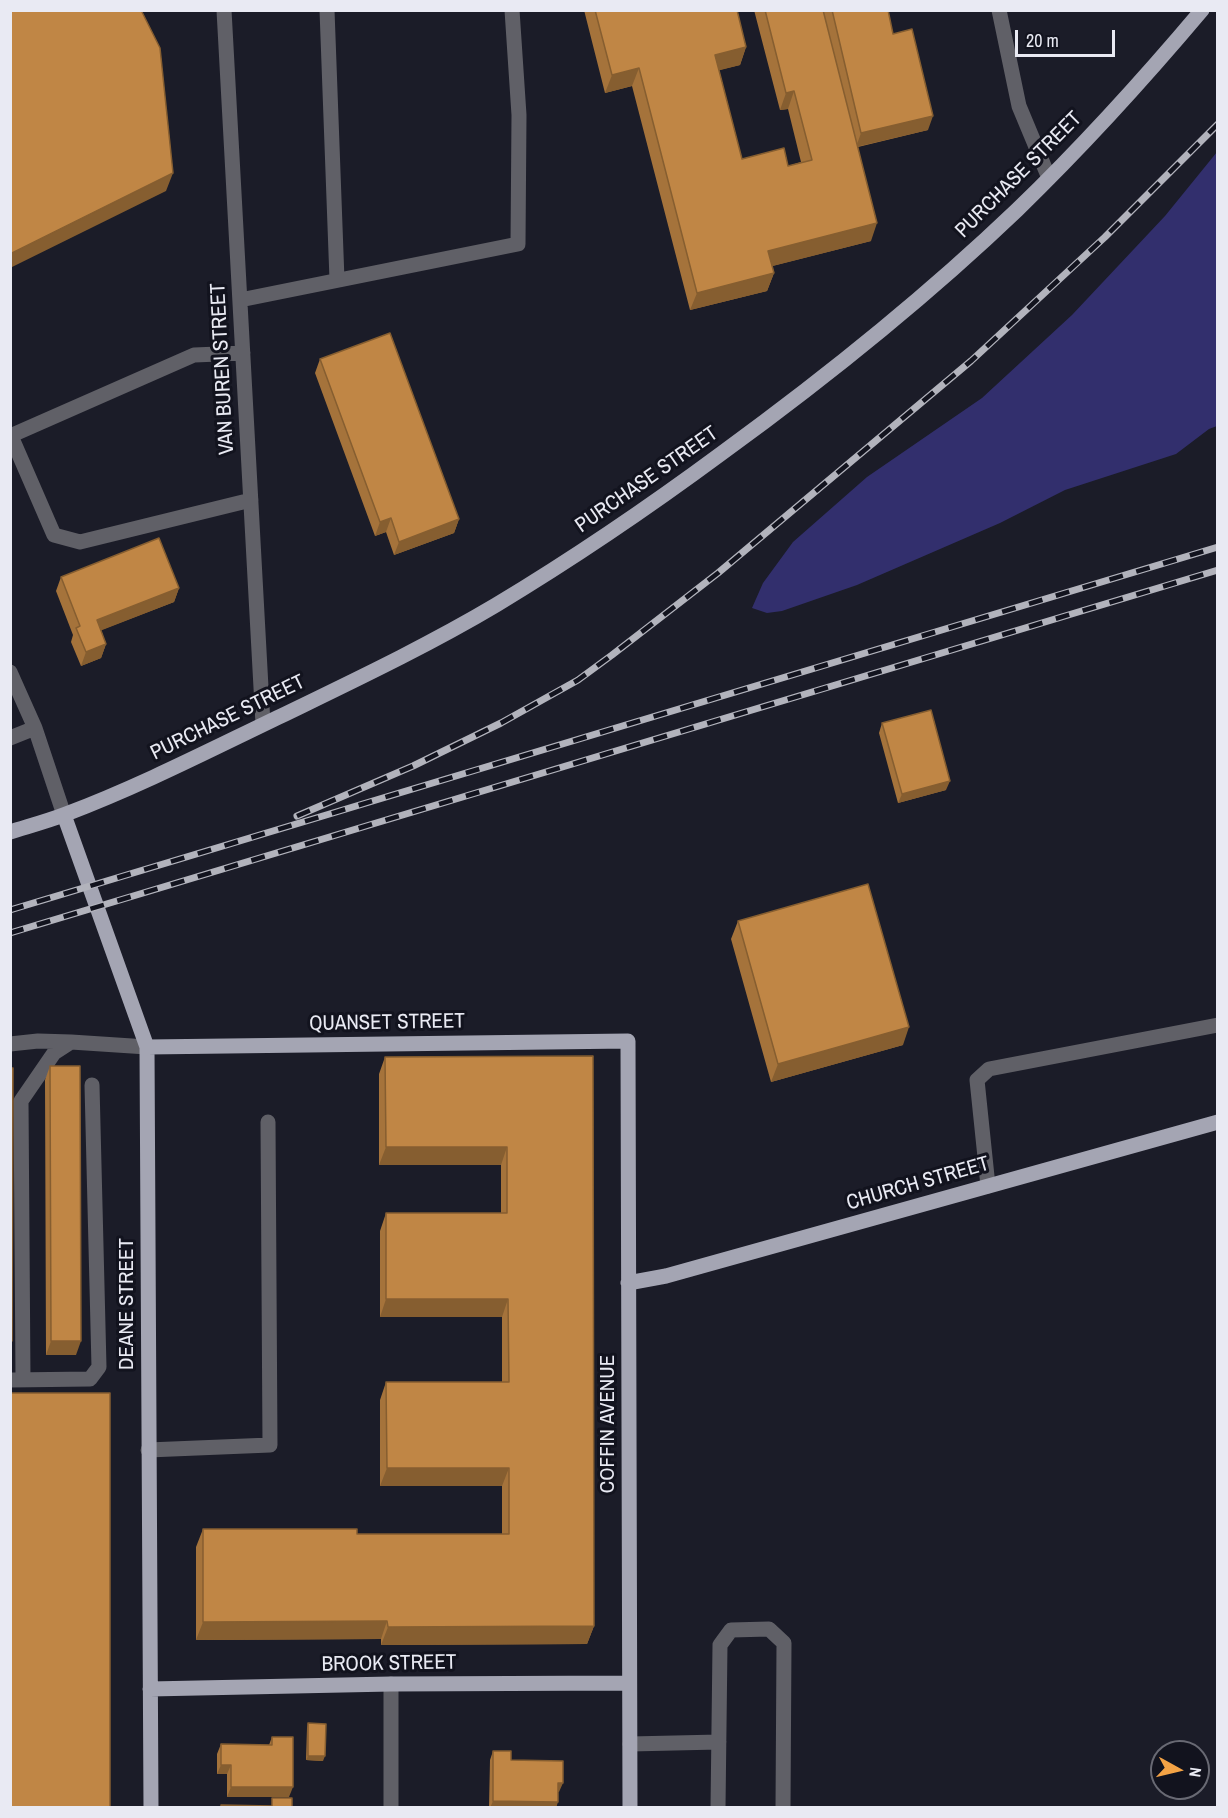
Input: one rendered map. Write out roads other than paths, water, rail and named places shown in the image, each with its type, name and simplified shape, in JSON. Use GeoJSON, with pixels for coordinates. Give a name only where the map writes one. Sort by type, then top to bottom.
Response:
{"type":"FeatureCollection","features":[{"type":"Feature","properties":{"kind":"main road","name":"PURCHASE STREET"},"geometry":{"type":"LineString","coordinates":[[10,832],[64,815],[132,787],[408,652],[494,606],[628,520],[763,424],[830,372],[957,266],[1049,178],[1119,105],[1202,10]]}},
{"type":"Feature","properties":{"kind":"main road","name":"DEANE STREET"},"geometry":{"type":"LineString","coordinates":[[64,815],[147,1047],[151,1808]]}},
{"type":"Feature","properties":{"kind":"main road","name":"QUANSET STREET"},"geometry":{"type":"LineString","coordinates":[[147,1047],[628,1041]]}},
{"type":"Feature","properties":{"kind":"main road","name":"COFFIN AVENUE"},"geometry":{"type":"LineString","coordinates":[[628,1041],[630,1808]]}},
{"type":"Feature","properties":{"kind":"main road","name":"CHURCH STREET"},"geometry":{"type":"LineString","coordinates":[[628,1283],[666,1276],[1218,1122]]}},
{"type":"Feature","properties":{"kind":"main road","name":"BROOK STREET"},"geometry":{"type":"LineString","coordinates":[[150,1689],[391,1684],[629,1683]]}},
{"type":"Feature","properties":{"kind":"street","name":"VAN BUREN STREET"},"geometry":{"type":"LineString","coordinates":[[224,10],[263,724]]}},
{"type":"Feature","properties":{"kind":"street"},"geometry":{"type":"LineString","coordinates":[[327,10],[337,280]]}},
{"type":"Feature","properties":{"kind":"street"},"geometry":{"type":"LineString","coordinates":[[240,300],[518,244],[519,115],[512,10]]}},
{"type":"Feature","properties":{"kind":"street"},"geometry":{"type":"LineString","coordinates":[[999,10],[1019,106],[1049,178]]}},
{"type":"Feature","properties":{"kind":"street"},"geometry":{"type":"LineString","coordinates":[[243,353],[194,355],[11,436],[54,535],[80,542],[251,500]]}},
{"type":"Feature","properties":{"kind":"street"},"geometry":{"type":"LineString","coordinates":[[10,672],[35,728],[64,815]]}},
{"type":"Feature","properties":{"kind":"street"},"geometry":{"type":"LineString","coordinates":[[10,738],[35,728]]}},
{"type":"Feature","properties":{"kind":"street"},"geometry":{"type":"LineString","coordinates":[[988,1186],[977,1080],[989,1069],[1218,1025]]}},
{"type":"Feature","properties":{"kind":"street"},"geometry":{"type":"LineString","coordinates":[[10,1044],[39,1041],[147,1047]]}},
{"type":"Feature","properties":{"kind":"street"},"geometry":{"type":"LineString","coordinates":[[71,1042],[54,1053],[21,1101],[16,1379],[90,1379],[99,1367],[92,1085]]}},
{"type":"Feature","properties":{"kind":"street"},"geometry":{"type":"LineString","coordinates":[[148,1450],[270,1445],[268,1122]]}},
{"type":"Feature","properties":{"kind":"street"},"geometry":{"type":"LineString","coordinates":[[718,1808],[720,1645],[731,1630],[769,1629],[784,1642],[783,1808]]}},
{"type":"Feature","properties":{"kind":"street"},"geometry":{"type":"LineString","coordinates":[[391,1684],[391,1808]]}},
{"type":"Feature","properties":{"kind":"street"},"geometry":{"type":"LineString","coordinates":[[630,1744],[719,1742]]}},
{"type":"Feature","properties":{"kind":"railway"},"geometry":{"type":"LineString","coordinates":[[297,816],[413,766],[501,723],[578,680],[612,655],[718,573],[971,361],[1105,237],[1218,124]]}},
{"type":"Feature","properties":{"kind":"railway"},"geometry":{"type":"LineString","coordinates":[[10,910],[1218,547]]}},
{"type":"Feature","properties":{"kind":"railway"},"geometry":{"type":"LineString","coordinates":[[10,933],[1218,570]]}}]}
